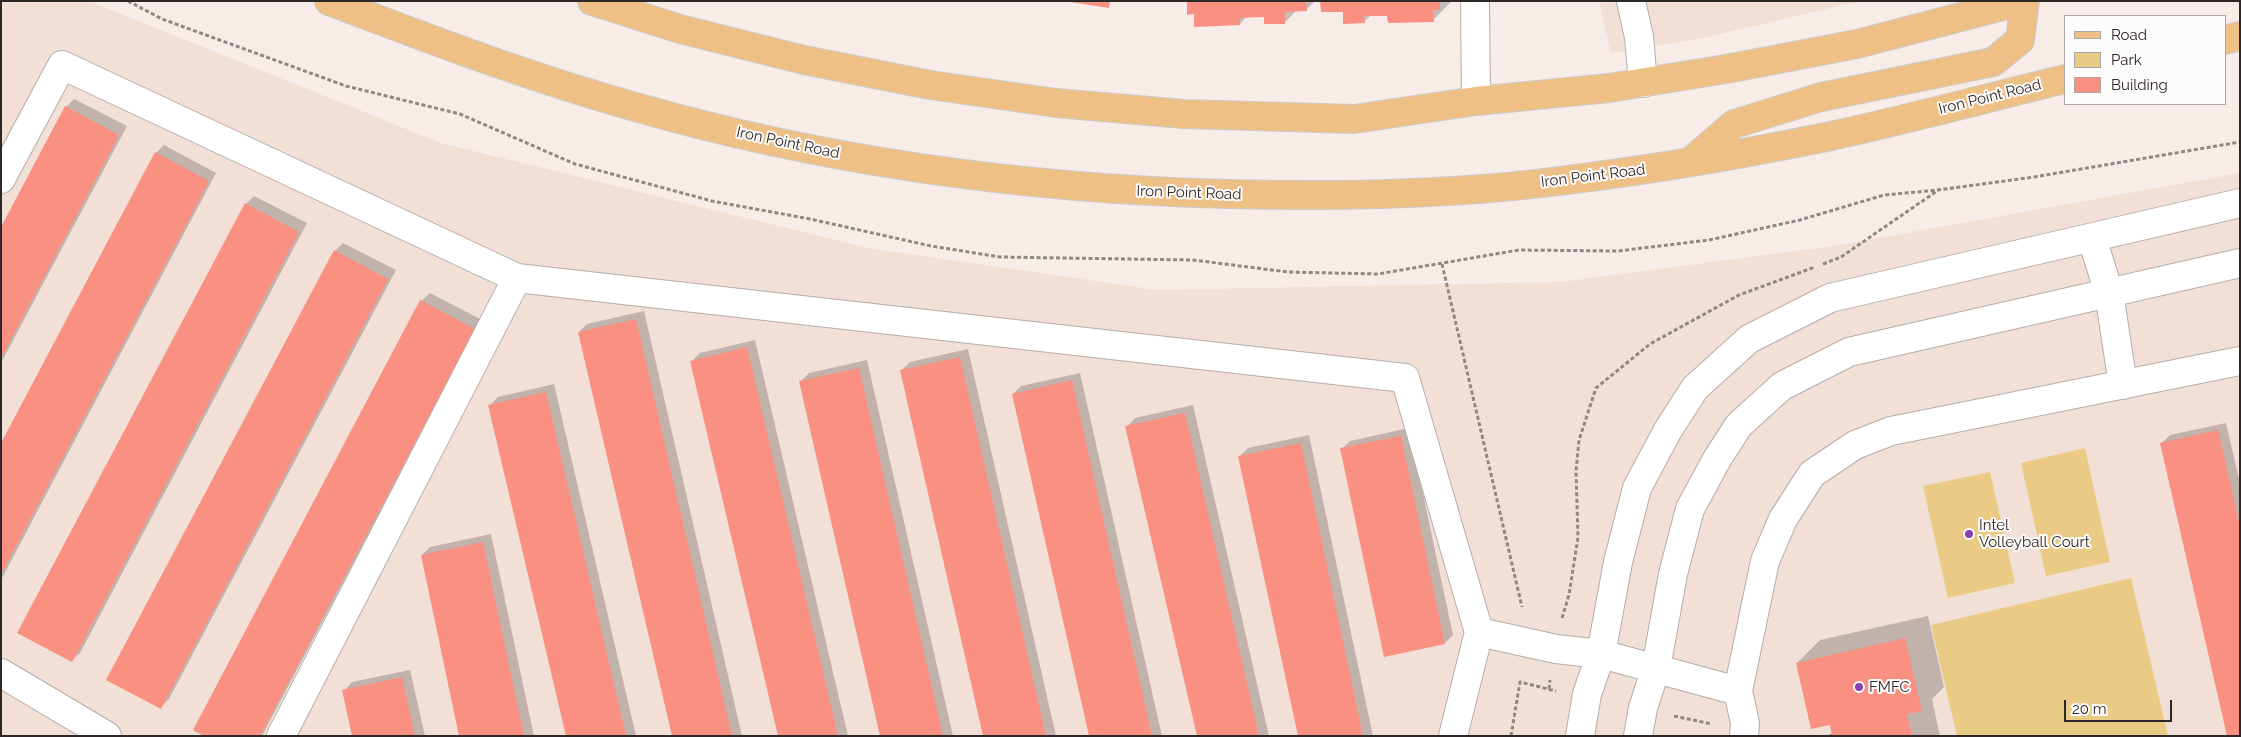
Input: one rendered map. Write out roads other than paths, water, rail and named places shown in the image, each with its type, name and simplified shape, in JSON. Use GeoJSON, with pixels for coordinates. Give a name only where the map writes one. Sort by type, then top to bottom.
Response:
{"type":"FeatureCollection","features":[{"type":"Feature","properties":{"kind":"main road","name":"Iron Point Road"},"geometry":{"type":"LineString","coordinates":[[328,1],[470,55],[632,106],[756,137],[872,160],[1009,180],[1136,192],[1307,196],[1435,192],[1562,181],[1689,163],[1832,135],[2064,79]]}},
{"type":"Feature","properties":{"kind":"main road"},"geometry":{"type":"LineString","coordinates":[[592,1],[680,29],[804,60],[930,85],[1056,103],[1184,114],[1354,119],[1476,101],[1643,83],[1857,44],[2023,1],[2020,40],[1993,62],[1821,97],[1734,124],[1689,163]]}},
{"type":"Feature","properties":{"kind":"main road"},"geometry":{"type":"LineString","coordinates":[[2226,40],[2240,36]]}},
{"type":"Feature","properties":{"kind":"lane"},"geometry":{"type":"LineString","coordinates":[[1474,1],[1476,101]]}},
{"type":"Feature","properties":{"kind":"lane"},"geometry":{"type":"LineString","coordinates":[[1631,1],[1639,37],[1643,83]]}},
{"type":"Feature","properties":{"kind":"lane"},"geometry":{"type":"LineString","coordinates":[[1,179],[62,65],[517,278],[1405,378],[1479,632],[1453,736]]}},
{"type":"Feature","properties":{"kind":"lane"},"geometry":{"type":"LineString","coordinates":[[1580,736],[1587,694],[1601,654],[1618,562],[1637,488],[1668,430],[1695,388],[1749,339],[1830,298],[2240,203]]}},
{"type":"Feature","properties":{"kind":"lane"},"geometry":{"type":"LineString","coordinates":[[2092,238],[2109,293],[2123,385]]}},
{"type":"Feature","properties":{"kind":"lane"},"geometry":{"type":"LineString","coordinates":[[1638,736],[1642,708],[1656,668],[1673,574],[1690,510],[1717,459],[1739,425],[1782,386],[1849,352],[2240,263]]}},
{"type":"Feature","properties":{"kind":"lane"},"geometry":{"type":"LineString","coordinates":[[281,736],[517,278]]}},
{"type":"Feature","properties":{"kind":"lane"},"geometry":{"type":"LineString","coordinates":[[1744,736],[1745,723],[1738,691],[1765,561],[1783,519],[1812,474],[1855,445],[1891,430],[2240,361]]}},
{"type":"Feature","properties":{"kind":"lane"},"geometry":{"type":"LineString","coordinates":[[1479,632],[1556,649],[1601,654],[1738,691]]}},
{"type":"Feature","properties":{"kind":"lane"},"geometry":{"type":"LineString","coordinates":[[1,673],[107,736]]}},
{"type":"Feature","properties":{"kind":"place","name":"Intel Volleyball Court"},"geometry":{"type":"Point","coordinates":[1969,534]}},
{"type":"Feature","properties":{"kind":"place","name":"FMFC"},"geometry":{"type":"Point","coordinates":[1859,687]}}]}
